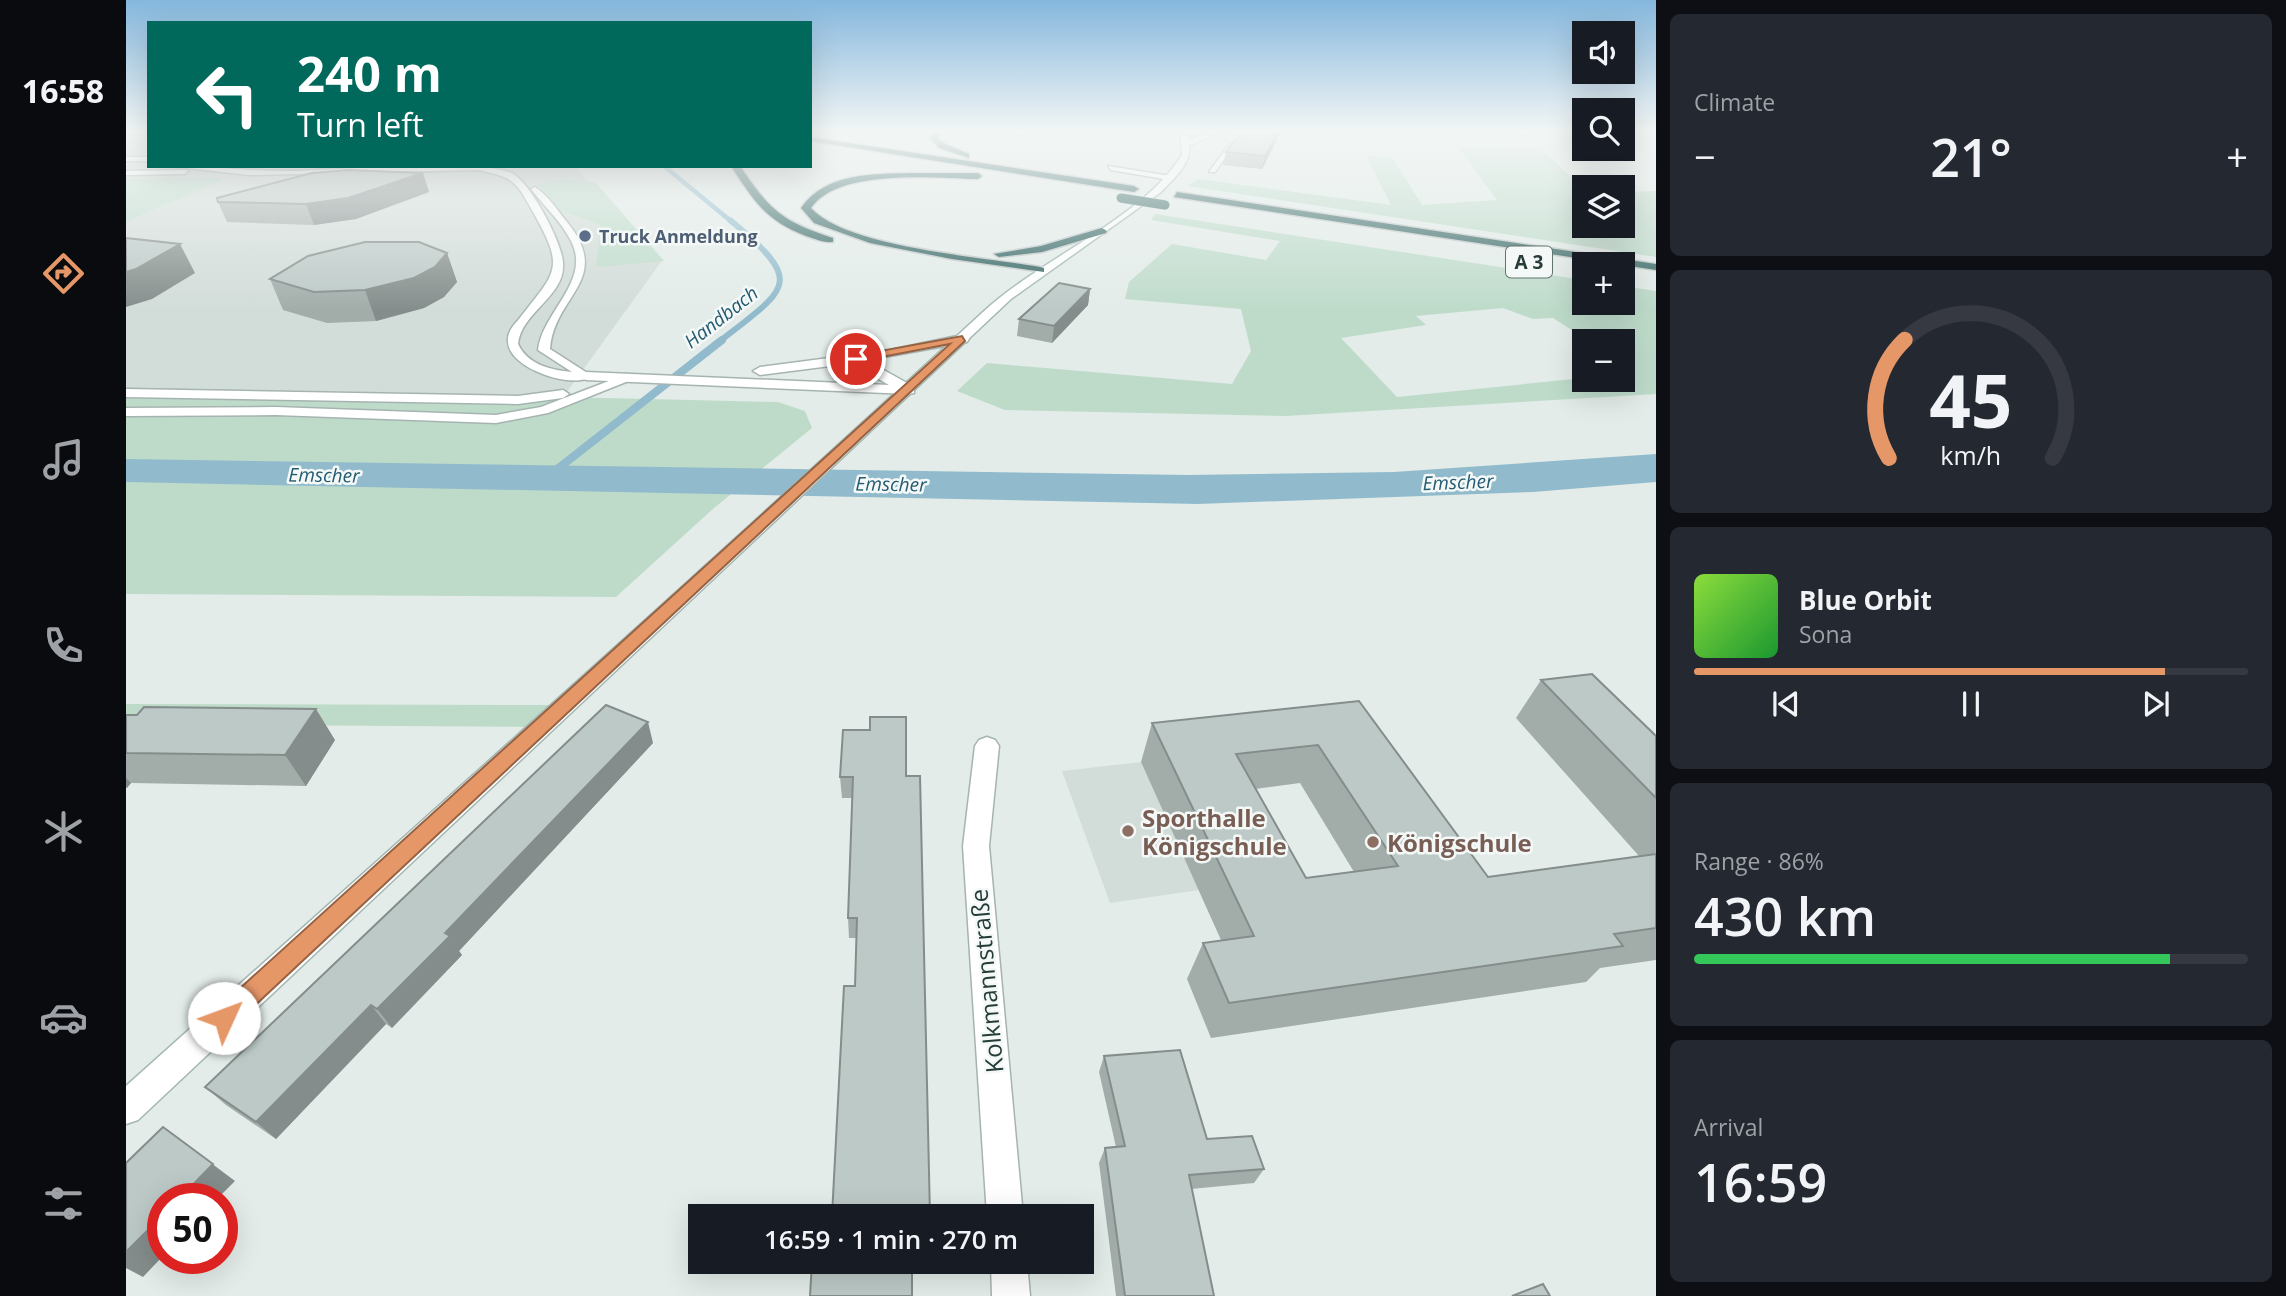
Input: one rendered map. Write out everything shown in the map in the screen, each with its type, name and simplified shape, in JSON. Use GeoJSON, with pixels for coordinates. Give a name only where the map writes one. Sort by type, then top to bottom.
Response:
{"type":"FeatureCollection","features":[{"type":"Feature","properties":{"kind":"highway"},"geometry":{"type":"LineString","coordinates":[[751,190],[762,206],[780,220],[810,233],[890,255],[1025,281]]}},
{"type":"Feature","properties":{"kind":"highway"},"geometry":{"type":"LineString","coordinates":[[822,190],[806,205],[813,219],[844,234],[902,247],[1040,270]]}},
{"type":"Feature","properties":{"kind":"highway"},"geometry":{"type":"LineString","coordinates":[[1072,190],[1272,222]]}},
{"type":"Feature","properties":{"kind":"highway","name":"A 3"},"geometry":{"type":"LineString","coordinates":[[1145,190],[1656,267]]}},
{"type":"Feature","properties":{"kind":"highway"},"geometry":{"type":"LineString","coordinates":[[967,256],[1042,249],[1102,231]]}},
{"type":"Feature","properties":{"kind":"main road"},"geometry":{"type":"LineString","coordinates":[[126,1108],[1025,281],[1102,231],[1154,190]]}},
{"type":"Feature","properties":{"kind":"main road"},"geometry":{"type":"LineString","coordinates":[[711,379],[794,368],[962,339]]}},
{"type":"Feature","properties":{"kind":"main road"},"geometry":{"type":"LineString","coordinates":[[794,368],[866,369],[886,376],[909,390]]}},
{"type":"Feature","properties":{"kind":"main road"},"geometry":{"type":"LineString","coordinates":[[586,376],[711,379],[909,390]]}},
{"type":"Feature","properties":{"kind":"main road","name":"Kolkmannstraße"},"geometry":{"type":"LineString","coordinates":[[987,746],[976,846],[1004,1204]]}},
{"type":"Feature","properties":{"kind":"main road"},"geometry":{"type":"LineString","coordinates":[[1010,1274],[1011,1296]]}},
{"type":"Feature","properties":{"kind":"lane"},"geometry":{"type":"LineString","coordinates":[[521,190],[557,245],[561,262],[556,277],[526,314],[511,340],[522,359],[533,366],[557,375],[586,376]]}},
{"type":"Feature","properties":{"kind":"lane"},"geometry":{"type":"LineString","coordinates":[[537,190],[580,248],[581,268],[544,342],[544,349],[560,362],[586,376]]}},
{"type":"Feature","properties":{"kind":"lane"},"geometry":{"type":"LineString","coordinates":[[126,393],[532,400],[564,393],[605,377]]}},
{"type":"Feature","properties":{"kind":"lane"},"geometry":{"type":"LineString","coordinates":[[126,412],[276,411],[496,419],[544,410],[628,378]]}},
{"type":"Feature","properties":{"kind":"shaded area"},"geometry":{"type":"Polygon","coordinates":[[[126,190],[596,190],[661,262],[564,396],[126,387],[126,190]]]}},
{"type":"Feature","properties":{"kind":"shaded area","name":"Sporthalle Königschule"},"geometry":{"type":"Polygon","coordinates":[[[1141,762],[1199,890],[1110,903],[1062,771],[1141,762]]]}},
{"type":"Feature","properties":{"kind":"green space"},"geometry":{"type":"Polygon","coordinates":[[[126,190],[198,190],[126,222],[126,190]]]}},
{"type":"Feature","properties":{"kind":"green space"},"geometry":{"type":"Polygon","coordinates":[[[543,190],[603,190],[664,261],[596,267],[601,225],[559,210],[543,190]]]}},
{"type":"Feature","properties":{"kind":"green space"},"geometry":{"type":"Polygon","coordinates":[[[1218,190],[1283,190],[1391,205],[1384,190],[1413,190],[1422,205],[1497,200],[1490,190],[1572,190],[1572,238],[1635,238],[1635,192],[1656,191],[1656,257],[1218,190]]]}},
{"type":"Feature","properties":{"kind":"green space"},"geometry":{"type":"Polygon","coordinates":[[[1155,214],[1572,278],[1572,315],[1635,315],[1635,288],[1656,291],[1656,394],[1286,416],[1005,410],[957,391],[987,363],[1232,384],[1251,351],[1241,309],[1125,299],[1129,282],[1172,244],[1266,260],[1280,241],[1151,220],[1155,214]],[[1503,308],[1416,316],[1426,325],[1341,338],[1397,397],[1572,379],[1572,392],[1635,392],[1635,329],[1572,330],[1553,318],[1533,319],[1503,308]]]}},
{"type":"Feature","properties":{"kind":"green space"},"geometry":{"type":"Polygon","coordinates":[[[126,387],[778,402],[805,411],[812,428],[714,508],[616,597],[126,594],[126,387]]]}},
{"type":"Feature","properties":{"kind":"green space"},"geometry":{"type":"Polygon","coordinates":[[[126,704],[554,705],[532,727],[126,724],[126,704]]]}},
{"type":"Feature","properties":{"kind":"water","name":"Emscher"},"geometry":{"type":"Polygon","coordinates":[[[1656,454],[1656,482],[1533,492],[1198,504],[126,482],[126,459],[1189,475],[1394,472],[1656,454]]]}},
{"type":"Feature","properties":{"kind":"building"},"geometry":{"type":"Polygon","coordinates":[[[246,190],[371,190],[348,198],[306,204],[218,202],[217,198],[246,190]]]}},
{"type":"Feature","properties":{"kind":"building"},"geometry":{"type":"Polygon","coordinates":[[[126,238],[180,244],[126,272],[126,238]]]}},
{"type":"Feature","properties":{"kind":"building"},"geometry":{"type":"Polygon","coordinates":[[[365,242],[419,242],[447,253],[435,267],[414,278],[365,290],[314,292],[270,279],[308,256],[365,242]]]}},
{"type":"Feature","properties":{"kind":"building"},"geometry":{"type":"Polygon","coordinates":[[[1059,283],[1090,289],[1054,326],[1019,319],[1059,283]]]}},
{"type":"Feature","properties":{"kind":"building"},"geometry":{"type":"Polygon","coordinates":[[[1592,674],[1656,736],[1656,798],[1541,680],[1592,674]]]}},
{"type":"Feature","properties":{"kind":"building"},"geometry":{"type":"Polygon","coordinates":[[[1359,701],[1488,877],[1656,854],[1656,928],[1614,934],[1623,946],[1229,1003],[1203,943],[1254,936],[1152,723],[1359,701]],[[1318,745],[1236,754],[1306,878],[1398,866],[1318,745]]]}},
{"type":"Feature","properties":{"kind":"building"},"geometry":{"type":"Polygon","coordinates":[[[606,705],[648,722],[445,933],[450,936],[377,1009],[371,1005],[256,1122],[205,1087],[606,705]]]}},
{"type":"Feature","properties":{"kind":"building"},"geometry":{"type":"Polygon","coordinates":[[[144,707],[316,709],[285,755],[126,753],[126,715],[137,715],[144,707]]]}},
{"type":"Feature","properties":{"kind":"building"},"geometry":{"type":"Polygon","coordinates":[[[870,717],[906,717],[906,776],[920,776],[930,1204],[833,1204],[844,986],[855,986],[857,918],[848,918],[853,777],[840,777],[843,730],[870,730],[870,717]]]}},
{"type":"Feature","properties":{"kind":"building"},"geometry":{"type":"Polygon","coordinates":[[[1180,1050],[1207,1139],[1252,1136],[1264,1169],[1189,1175],[1214,1296],[1125,1296],[1105,1148],[1125,1146],[1104,1056],[1180,1050]]]}},
{"type":"Feature","properties":{"kind":"building"},"geometry":{"type":"Polygon","coordinates":[[[163,1127],[213,1164],[195,1183],[147,1183],[147,1231],[126,1252],[126,1163],[163,1127]]]}},
{"type":"Feature","properties":{"kind":"building"},"geometry":{"type":"Polygon","coordinates":[[[811,1274],[912,1274],[912,1296],[810,1296],[811,1274]]]}},
{"type":"Feature","properties":{"kind":"building"},"geometry":{"type":"Polygon","coordinates":[[[1543,1284],[1550,1296],[1512,1296],[1543,1284]]]}},
{"type":"Feature","properties":{"kind":"waterway","name":"Handbach"},"geometry":{"type":"LineString","coordinates":[[694,190],[732,222]]}},
{"type":"Feature","properties":{"kind":"waterway","name":"Handbach"},"geometry":{"type":"LineString","coordinates":[[720,341],[774,296],[779,284],[778,272],[770,258],[730,220]]}},
{"type":"Feature","properties":{"kind":"waterway","name":"Handbach"},"geometry":{"type":"LineString","coordinates":[[551,474],[722,340]]}},
{"type":"Feature","properties":{"kind":"place","name":"Truck Anmeldung"},"geometry":{"type":"Point","coordinates":[585,236]}},
{"type":"Feature","properties":{"kind":"place","name":"Sporthalle Königschule"},"geometry":{"type":"Point","coordinates":[1128,831]}},
{"type":"Feature","properties":{"kind":"place","name":"Königschule"},"geometry":{"type":"Point","coordinates":[1373,842]}},
{"type":"Feature","properties":{"kind":"route"},"geometry":{"type":"LineString","coordinates":[[224,1018],[962,339],[856,359]]}}]}
